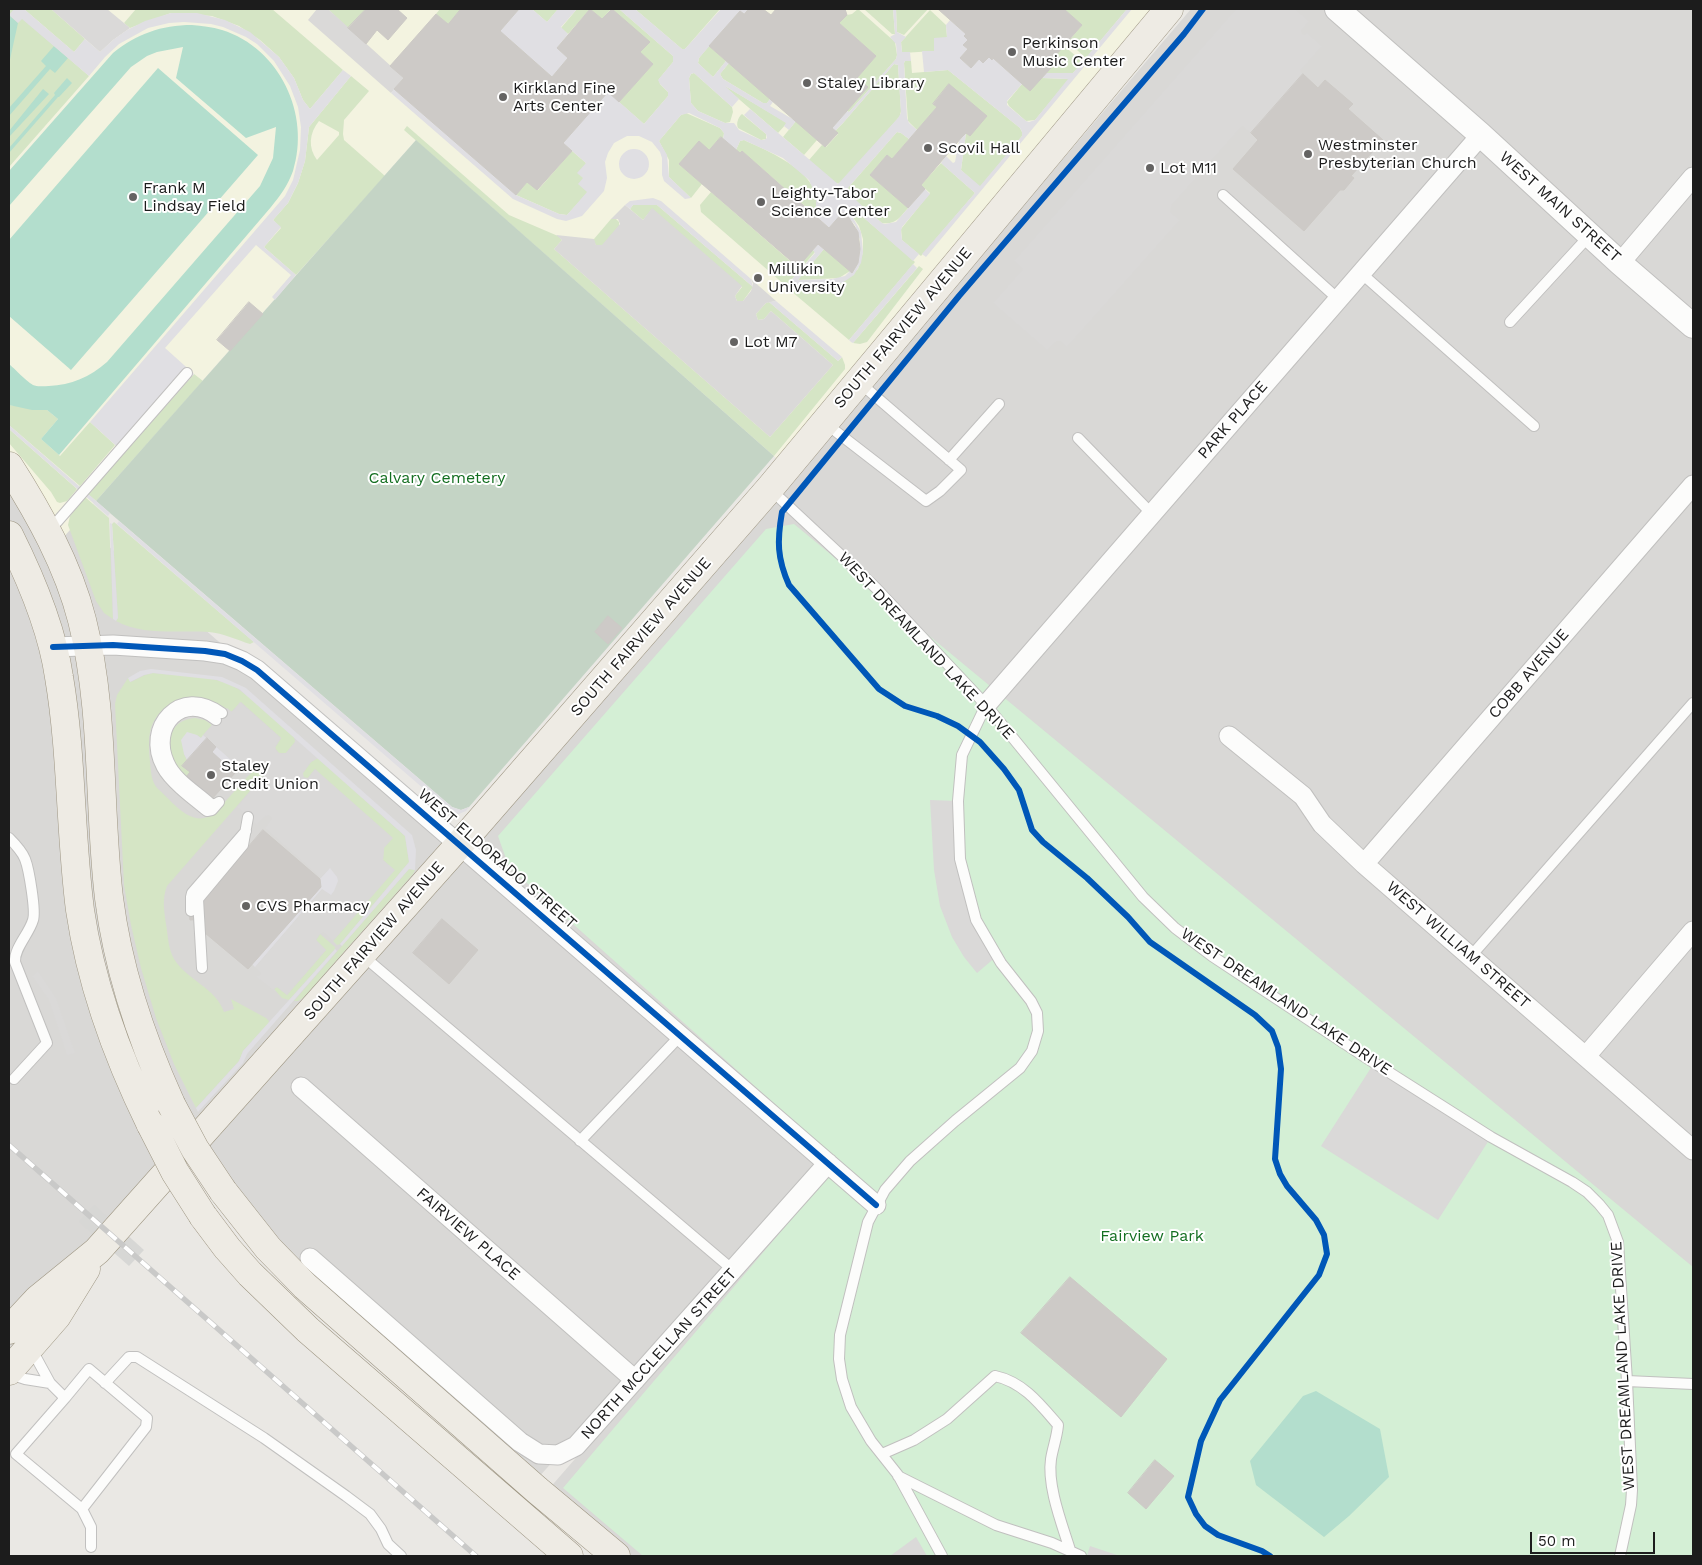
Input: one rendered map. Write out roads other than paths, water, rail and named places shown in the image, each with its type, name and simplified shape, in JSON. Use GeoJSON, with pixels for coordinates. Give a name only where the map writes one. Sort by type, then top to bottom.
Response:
{"type":"FeatureCollection","features":[{"type":"Feature","properties":{"kind":"main road","name":"SOUTH FAIRVIEW AVENUE"},"geometry":{"type":"LineString","coordinates":[[9,1330],[38,1299],[97,1251],[459,845],[770,488],[1169,9]]}},
{"type":"Feature","properties":{"kind":"main road"},"geometry":{"type":"LineString","coordinates":[[9,466],[47,533],[73,590],[88,645],[97,707],[109,899],[123,974],[135,1015],[170,1104],[223,1191],[268,1248],[305,1286],[537,1490],[616,1556]]}},
{"type":"Feature","properties":{"kind":"main road"},"geometry":{"type":"LineString","coordinates":[[9,535],[21,558],[39,603],[53,647],[59,676],[74,858],[81,913],[99,993],[116,1048],[175,1172],[203,1216],[227,1248],[250,1274],[308,1330],[569,1556]]}},
{"type":"Feature","properties":{"kind":"main road","name":"SOUTH FAIRVIEW AVENUE"},"geometry":{"type":"LineString","coordinates":[[9,1373],[57,1316],[97,1251]]}},
{"type":"Feature","properties":{"kind":"street","name":"WEST MAIN STREET"},"geometry":{"type":"LineString","coordinates":[[1337,9],[1481,135],[1693,326]]}},
{"type":"Feature","properties":{"kind":"street","name":"PARK PLACE"},"geometry":{"type":"LineString","coordinates":[[986,705],[1481,135]]}},
{"type":"Feature","properties":{"kind":"street"},"geometry":{"type":"LineString","coordinates":[[1620,262],[1693,177]]}},
{"type":"Feature","properties":{"kind":"street","name":"COBB AVENUE"},"geometry":{"type":"LineString","coordinates":[[1364,864],[1693,485]]}},
{"type":"Feature","properties":{"kind":"street","name":"WEST ELDORADO STREET"},"geometry":{"type":"LineString","coordinates":[[53,647],[88,645],[186,649],[224,654],[242,661],[257,670],[876,1205]]}},
{"type":"Feature","properties":{"kind":"street","name":"WEST WILLIAM STREET"},"geometry":{"type":"LineString","coordinates":[[1229,736],[1303,796],[1322,824],[1364,864],[1586,1056],[1691,1142]]}},
{"type":"Feature","properties":{"kind":"street"},"geometry":{"type":"LineString","coordinates":[[1586,1056],[1693,931]]}},
{"type":"Feature","properties":{"kind":"street","name":"FAIRVIEW PLACE"},"geometry":{"type":"LineString","coordinates":[[301,1087],[635,1380]]}},
{"type":"Feature","properties":{"kind":"street","name":"NORTH MCCLELLAN STREET"},"geometry":{"type":"LineString","coordinates":[[310,1258],[520,1442],[539,1454],[558,1455],[576,1446],[828,1164]]}},
{"type":"Feature","properties":{"kind":"lane"},"geometry":{"type":"LineString","coordinates":[[1223,195],[1338,299]]}},
{"type":"Feature","properties":{"kind":"lane"},"geometry":{"type":"LineString","coordinates":[[1510,322],[1590,235]]}},
{"type":"Feature","properties":{"kind":"lane"},"geometry":{"type":"LineString","coordinates":[[1361,273],[1534,426]]}},
{"type":"Feature","properties":{"kind":"lane"},"geometry":{"type":"LineString","coordinates":[[47,533],[187,373]]}},
{"type":"Feature","properties":{"kind":"lane"},"geometry":{"type":"LineString","coordinates":[[824,422],[926,501],[940,491],[961,470],[859,381]]}},
{"type":"Feature","properties":{"kind":"lane"},"geometry":{"type":"LineString","coordinates":[[949,460],[999,404]]}},
{"type":"Feature","properties":{"kind":"lane"},"geometry":{"type":"LineString","coordinates":[[1078,438],[1152,514]]}},
{"type":"Feature","properties":{"kind":"lane","name":"WEST DREAMLAND LAKE DRIVE"},"geometry":{"type":"LineString","coordinates":[[770,488],[876,588],[986,705],[1143,897],[1175,928],[1212,956],[1357,1052],[1491,1137],[1572,1182],[1587,1192],[1608,1215],[1618,1242],[1632,1490],[1631,1505],[1619,1555]]}},
{"type":"Feature","properties":{"kind":"lane"},"geometry":{"type":"LineString","coordinates":[[219,717],[206,703],[195,701],[178,705],[172,708],[161,722],[156,739],[160,762],[171,779],[207,811],[212,810],[219,802]]}},
{"type":"Feature","properties":{"kind":"lane"},"geometry":{"type":"LineString","coordinates":[[1471,956],[1693,703]]}},
{"type":"Feature","properties":{"kind":"lane"},"geometry":{"type":"LineString","coordinates":[[942,1556],[898,1476],[860,1424],[851,1407],[842,1379],[839,1359],[840,1335],[868,1222],[885,1190],[910,1161],[954,1121],[1020,1068],[1032,1051],[1038,1031],[1037,1013],[1031,1001],[1001,963],[976,920],[960,859],[958,801],[962,755],[986,705]]}},
{"type":"Feature","properties":{"kind":"lane"},"geometry":{"type":"LineString","coordinates":[[199,965],[198,899],[243,846],[248,817]]}},
{"type":"Feature","properties":{"kind":"lane"},"geometry":{"type":"LineString","coordinates":[[9,838],[25,859],[34,908],[33,922],[16,954],[15,962],[47,1043],[14,1079]]}},
{"type":"Feature","properties":{"kind":"lane"},"geometry":{"type":"LineString","coordinates":[[362,955],[733,1270]]}},
{"type":"Feature","properties":{"kind":"lane"},"geometry":{"type":"LineString","coordinates":[[580,1141],[680,1036]]}},
{"type":"Feature","properties":{"kind":"lane"},"geometry":{"type":"LineString","coordinates":[[30,1347],[50,1383],[65,1398]]}},
{"type":"Feature","properties":{"kind":"lane"},"geometry":{"type":"LineString","coordinates":[[105,1383],[129,1357],[137,1358],[264,1438],[346,1496],[370,1514],[381,1529],[388,1544],[401,1556]]}},
{"type":"Feature","properties":{"kind":"lane"},"geometry":{"type":"LineString","coordinates":[[82,1509],[146,1427],[147,1418],[89,1369],[16,1454],[82,1509],[91,1527],[91,1547]]}},
{"type":"Feature","properties":{"kind":"lane"},"geometry":{"type":"LineString","coordinates":[[9,1373],[25,1379],[50,1383]]}},
{"type":"Feature","properties":{"kind":"lane"},"geometry":{"type":"LineString","coordinates":[[882,1454],[914,1440],[947,1419],[996,1376],[1008,1379],[1035,1398],[1058,1425],[1057,1438],[1051,1460],[1052,1482],[1070,1550]]}},
{"type":"Feature","properties":{"kind":"lane"},"geometry":{"type":"LineString","coordinates":[[1627,1381],[1693,1384]]}},
{"type":"Feature","properties":{"kind":"lane"},"geometry":{"type":"LineString","coordinates":[[898,1476],[996,1524],[1070,1550],[1081,1556]]}},
{"type":"Feature","properties":{"kind":"railway"},"geometry":{"type":"LineString","coordinates":[[9,1145],[476,1556]]}},
{"type":"Feature","properties":{"kind":"place","name":"Perkinson Music Center"},"geometry":{"type":"Point","coordinates":[1012,52]}},
{"type":"Feature","properties":{"kind":"place","name":"Staley Library"},"geometry":{"type":"Point","coordinates":[807,83]}},
{"type":"Feature","properties":{"kind":"place","name":"Kirkland Fine Arts Center"},"geometry":{"type":"Point","coordinates":[503,97]}},
{"type":"Feature","properties":{"kind":"place","name":"Scovil Hall"},"geometry":{"type":"Point","coordinates":[928,148]}},
{"type":"Feature","properties":{"kind":"place","name":"Westminster Presbyterian Church"},"geometry":{"type":"Point","coordinates":[1308,154]}},
{"type":"Feature","properties":{"kind":"place","name":"Lot M11"},"geometry":{"type":"Point","coordinates":[1150,168]}},
{"type":"Feature","properties":{"kind":"place","name":"Frank M Lindsay Field"},"geometry":{"type":"Point","coordinates":[133,197]}},
{"type":"Feature","properties":{"kind":"place","name":"Leighty-Tabor Science Center"},"geometry":{"type":"Point","coordinates":[761,202]}},
{"type":"Feature","properties":{"kind":"place","name":"Millikin University"},"geometry":{"type":"Point","coordinates":[758,278]}},
{"type":"Feature","properties":{"kind":"place","name":"Lot M7"},"geometry":{"type":"Point","coordinates":[734,342]}},
{"type":"Feature","properties":{"kind":"place","name":"Staley Credit Union"},"geometry":{"type":"Point","coordinates":[211,775]}},
{"type":"Feature","properties":{"kind":"place","name":"CVS Pharmacy"},"geometry":{"type":"Point","coordinates":[246,906]}},
{"type":"Feature","properties":{"kind":"park label","name":"Calvary Cemetery"},"geometry":{"type":"Point","coordinates":[437,478]}},
{"type":"Feature","properties":{"kind":"park label","name":"Fairview Park"},"geometry":{"type":"Point","coordinates":[1152,1236]}}]}
